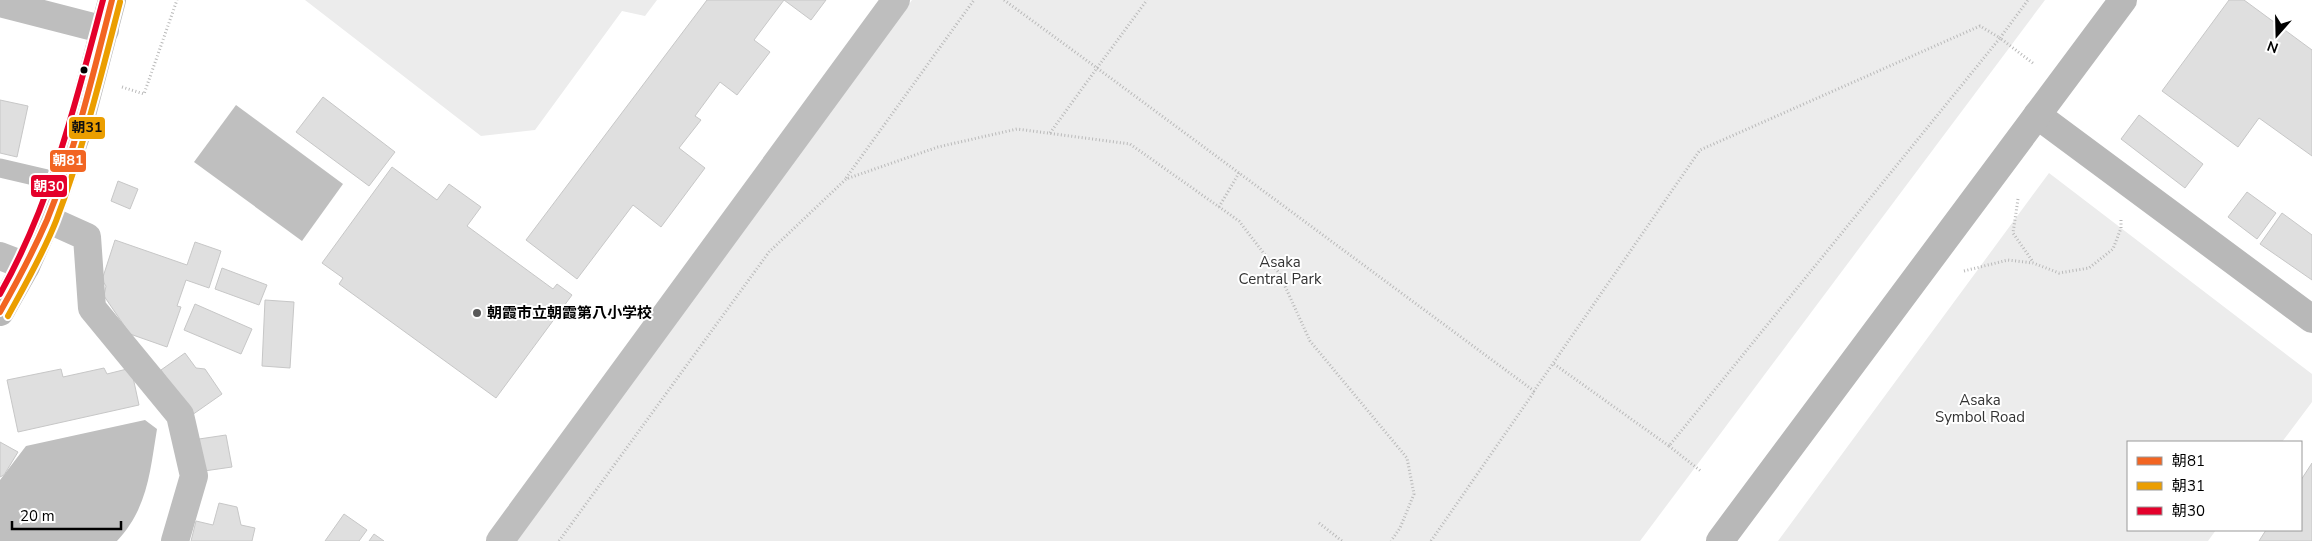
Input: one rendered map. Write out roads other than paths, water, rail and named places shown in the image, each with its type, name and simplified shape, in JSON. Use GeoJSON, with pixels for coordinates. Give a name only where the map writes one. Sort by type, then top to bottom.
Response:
{"type":"FeatureCollection","features":[{"type":"Feature","properties":{"kind":"street"},"geometry":{"type":"LineString","coordinates":[[0,312],[26,266],[47,219],[78,130],[112,0]]}},
{"type":"Feature","properties":{"kind":"street"},"geometry":{"type":"LineString","coordinates":[[500,541],[896,0]]}},
{"type":"Feature","properties":{"kind":"street"},"geometry":{"type":"LineString","coordinates":[[1720,541],[2123,0]]}},
{"type":"Feature","properties":{"kind":"street"},"geometry":{"type":"LineString","coordinates":[[0,3],[105,30]]}},
{"type":"Feature","properties":{"kind":"street"},"geometry":{"type":"LineString","coordinates":[[2037,115],[2312,319]]}},
{"type":"Feature","properties":{"kind":"street"},"geometry":{"type":"LineString","coordinates":[[47,219],[86,237],[92,308],[180,415],[194,476],[175,541]]}},
{"type":"Feature","properties":{"kind":"street"},"geometry":{"type":"LineString","coordinates":[[0,256],[26,266]]}},
{"type":"Feature","properties":{"kind":"lane"},"geometry":{"type":"LineString","coordinates":[[0,168],[60,182]]}},
{"type":"Feature","properties":{"kind":"place","name":"朝霞市立朝霞第八小学校"},"geometry":{"type":"Point","coordinates":[477,313]}},
{"type":"Feature","properties":{"kind":"park label","name":"Asaka Central Park"},"geometry":{"type":"Point","coordinates":[1280,270]}},
{"type":"Feature","properties":{"kind":"park label","name":"Asaka Symbol Road"},"geometry":{"type":"Point","coordinates":[1980,408]}}]}
